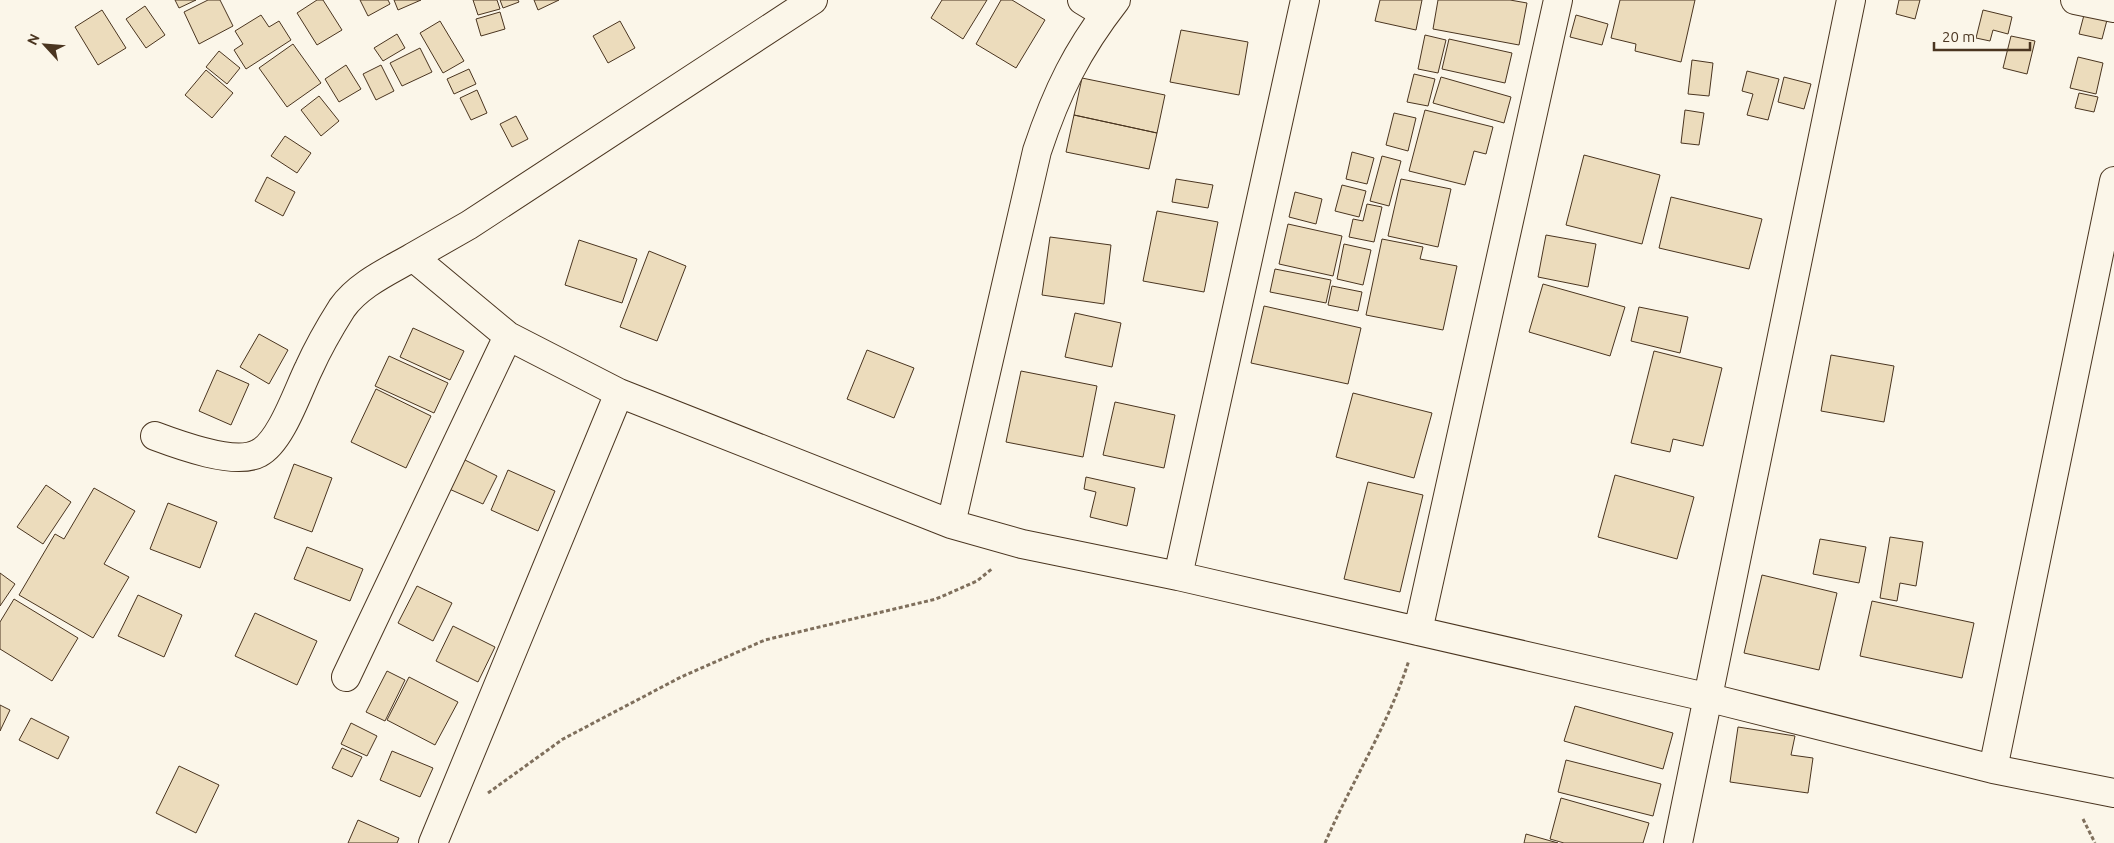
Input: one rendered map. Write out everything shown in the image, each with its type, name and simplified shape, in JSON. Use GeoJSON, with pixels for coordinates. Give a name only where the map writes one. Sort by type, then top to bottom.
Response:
{"type":"FeatureCollection","features":[{"type":"Feature","properties":{"kind":"street"},"geometry":{"type":"LineString","coordinates":[[155,436],[181,445],[234,456],[259,454],[273,440],[310,366],[343,307],[366,285],[469,225],[813,0]]}},
{"type":"Feature","properties":{"kind":"street"},"geometry":{"type":"LineString","coordinates":[[951,524],[1037,151],[1053,102],[1072,64],[1111,7],[1082,0]]}},
{"type":"Feature","properties":{"kind":"street"},"geometry":{"type":"LineString","coordinates":[[1178,576],[1305,0]]}},
{"type":"Feature","properties":{"kind":"street"},"geometry":{"type":"LineString","coordinates":[[1418,632],[1558,0]]}},
{"type":"Feature","properties":{"kind":"street"},"geometry":{"type":"LineString","coordinates":[[1678,843],[1706,697],[1851,0]]}},
{"type":"Feature","properties":{"kind":"street"},"geometry":{"type":"LineString","coordinates":[[2075,0],[2114,8]]}},
{"type":"Feature","properties":{"kind":"street"},"geometry":{"type":"LineString","coordinates":[[1993,769],[2114,181]]}},
{"type":"Feature","properties":{"kind":"street"},"geometry":{"type":"LineString","coordinates":[[413,257],[508,336],[619,393],[951,524],[1022,544],[1178,576],[1706,697],[1993,769],[2114,793]]}},
{"type":"Feature","properties":{"kind":"street"},"geometry":{"type":"LineString","coordinates":[[346,677],[508,336]]}},
{"type":"Feature","properties":{"kind":"street"},"geometry":{"type":"LineString","coordinates":[[433,843],[619,393]]}},
{"type":"Feature","properties":{"kind":"path"},"geometry":{"type":"LineString","coordinates":[[482,797],[563,739],[681,677],[765,640],[936,599],[977,581],[1022,544]]}},
{"type":"Feature","properties":{"kind":"path"},"geometry":{"type":"LineString","coordinates":[[1325,843],[1340,808],[1398,695],[1418,632]]}},
{"type":"Feature","properties":{"kind":"building"},"geometry":{"type":"Polygon","coordinates":[[[175,0],[196,0],[179,8],[175,0]]]}},
{"type":"Feature","properties":{"kind":"building"},"geometry":{"type":"Polygon","coordinates":[[[208,0],[220,0],[233,26],[199,44],[184,12],[208,0]]]}},
{"type":"Feature","properties":{"kind":"building"},"geometry":{"type":"Polygon","coordinates":[[[317,0],[323,0],[342,30],[317,45],[297,13],[317,0]]]}},
{"type":"Feature","properties":{"kind":"building"},"geometry":{"type":"Polygon","coordinates":[[[360,0],[388,0],[390,4],[368,16],[360,0]]]}},
{"type":"Feature","properties":{"kind":"building"},"geometry":{"type":"Polygon","coordinates":[[[394,0],[421,0],[398,10],[394,0]]]}},
{"type":"Feature","properties":{"kind":"building"},"geometry":{"type":"Polygon","coordinates":[[[473,0],[497,0],[500,9],[478,15],[473,0]]]}},
{"type":"Feature","properties":{"kind":"building"},"geometry":{"type":"Polygon","coordinates":[[[500,0],[518,0],[519,2],[503,8],[500,0]]]}},
{"type":"Feature","properties":{"kind":"building"},"geometry":{"type":"Polygon","coordinates":[[[534,0],[559,0],[538,10],[534,0]]]}},
{"type":"Feature","properties":{"kind":"building"},"geometry":{"type":"Polygon","coordinates":[[[942,0],[987,0],[963,39],[931,18],[942,0]]]}},
{"type":"Feature","properties":{"kind":"building"},"geometry":{"type":"Polygon","coordinates":[[[1001,0],[1012,0],[1045,20],[1016,68],[976,44],[1001,0]]]}},
{"type":"Feature","properties":{"kind":"building"},"geometry":{"type":"Polygon","coordinates":[[[1380,0],[1422,0],[1416,30],[1375,21],[1380,0]]]}},
{"type":"Feature","properties":{"kind":"building"},"geometry":{"type":"Polygon","coordinates":[[[1438,0],[1510,0],[1527,3],[1519,45],[1433,29],[1438,0]]]}},
{"type":"Feature","properties":{"kind":"building"},"geometry":{"type":"Polygon","coordinates":[[[1620,0],[1695,0],[1681,62],[1635,51],[1636,44],[1611,38],[1620,0]]]}},
{"type":"Feature","properties":{"kind":"building"},"geometry":{"type":"Polygon","coordinates":[[[1899,0],[1920,0],[1915,19],[1896,14],[1899,0]]]}},
{"type":"Feature","properties":{"kind":"building"},"geometry":{"type":"Polygon","coordinates":[[[145,6],[165,35],[146,48],[126,19],[145,6]]]}},
{"type":"Feature","properties":{"kind":"building"},"geometry":{"type":"Polygon","coordinates":[[[102,10],[126,48],[98,65],[75,27],[102,10]]]}},
{"type":"Feature","properties":{"kind":"building"},"geometry":{"type":"Polygon","coordinates":[[[1983,10],[2012,17],[2008,34],[1993,30],[1990,41],[1976,38],[1983,10]]]}},
{"type":"Feature","properties":{"kind":"building"},"geometry":{"type":"Polygon","coordinates":[[[500,12],[505,29],[481,36],[476,19],[500,12]]]}},
{"type":"Feature","properties":{"kind":"building"},"geometry":{"type":"Polygon","coordinates":[[[261,15],[269,27],[279,21],[291,40],[246,69],[234,50],[243,44],[235,31],[261,15]]]}},
{"type":"Feature","properties":{"kind":"building"},"geometry":{"type":"Polygon","coordinates":[[[1576,15],[1608,24],[1602,45],[1570,37],[1576,15]]]}},
{"type":"Feature","properties":{"kind":"building"},"geometry":{"type":"Polygon","coordinates":[[[2084,15],[2107,20],[2102,39],[2079,34],[2084,15]]]}},
{"type":"Feature","properties":{"kind":"building"},"geometry":{"type":"Polygon","coordinates":[[[440,21],[464,61],[443,73],[420,33],[440,21]]]}},
{"type":"Feature","properties":{"kind":"building"},"geometry":{"type":"Polygon","coordinates":[[[620,21],[635,48],[608,63],[593,36],[620,21]]]}},
{"type":"Feature","properties":{"kind":"building"},"geometry":{"type":"Polygon","coordinates":[[[1181,30],[1248,42],[1239,95],[1170,82],[1181,30]]]}},
{"type":"Feature","properties":{"kind":"building"},"geometry":{"type":"Polygon","coordinates":[[[397,34],[405,48],[383,61],[374,48],[397,34]]]}},
{"type":"Feature","properties":{"kind":"building"},"geometry":{"type":"Polygon","coordinates":[[[1425,35],[1446,40],[1438,73],[1418,69],[1425,35]]]}},
{"type":"Feature","properties":{"kind":"building"},"geometry":{"type":"Polygon","coordinates":[[[2011,36],[2035,41],[2027,74],[2003,68],[2011,36]]]}},
{"type":"Feature","properties":{"kind":"building"},"geometry":{"type":"Polygon","coordinates":[[[1449,39],[1512,53],[1505,83],[1442,69],[1449,39]]]}},
{"type":"Feature","properties":{"kind":"building"},"geometry":{"type":"Polygon","coordinates":[[[293,44],[321,83],[287,107],[259,68],[293,44]]]}},
{"type":"Feature","properties":{"kind":"building"},"geometry":{"type":"Polygon","coordinates":[[[420,48],[432,72],[402,86],[390,63],[420,48]]]}},
{"type":"Feature","properties":{"kind":"building"},"geometry":{"type":"Polygon","coordinates":[[[219,51],[240,68],[227,84],[206,67],[219,51]]]}},
{"type":"Feature","properties":{"kind":"building"},"geometry":{"type":"Polygon","coordinates":[[[2078,57],[2103,63],[2096,94],[2070,88],[2078,57]]]}},
{"type":"Feature","properties":{"kind":"building"},"geometry":{"type":"Polygon","coordinates":[[[1692,60],[1713,63],[1709,96],[1688,94],[1692,60]]]}},
{"type":"Feature","properties":{"kind":"building"},"geometry":{"type":"Polygon","coordinates":[[[346,65],[361,89],[339,102],[325,79],[346,65]]]}},
{"type":"Feature","properties":{"kind":"building"},"geometry":{"type":"Polygon","coordinates":[[[381,65],[394,91],[376,100],[363,74],[381,65]]]}},
{"type":"Feature","properties":{"kind":"building"},"geometry":{"type":"Polygon","coordinates":[[[469,69],[476,84],[454,94],[447,79],[469,69]]]}},
{"type":"Feature","properties":{"kind":"building"},"geometry":{"type":"Polygon","coordinates":[[[206,70],[233,93],[212,118],[185,95],[206,70]]]}},
{"type":"Feature","properties":{"kind":"building"},"geometry":{"type":"Polygon","coordinates":[[[1747,71],[1779,79],[1768,120],[1747,115],[1753,94],[1742,91],[1747,71]]]}},
{"type":"Feature","properties":{"kind":"building"},"geometry":{"type":"Polygon","coordinates":[[[1414,74],[1435,79],[1428,106],[1407,102],[1414,74]]]}},
{"type":"Feature","properties":{"kind":"building"},"geometry":{"type":"Polygon","coordinates":[[[1441,77],[1511,97],[1504,123],[1433,103],[1441,77]]]}},
{"type":"Feature","properties":{"kind":"building"},"geometry":{"type":"Polygon","coordinates":[[[1784,77],[1811,84],[1804,109],[1778,102],[1784,77]]]}},
{"type":"Feature","properties":{"kind":"building"},"geometry":{"type":"Polygon","coordinates":[[[1082,78],[1165,95],[1157,133],[1074,115],[1082,78]]]}},
{"type":"Feature","properties":{"kind":"building"},"geometry":{"type":"Polygon","coordinates":[[[477,90],[487,113],[471,120],[460,98],[477,90]]]}},
{"type":"Feature","properties":{"kind":"building"},"geometry":{"type":"Polygon","coordinates":[[[2079,93],[2098,97],[2094,112],[2075,108],[2079,93]]]}},
{"type":"Feature","properties":{"kind":"building"},"geometry":{"type":"Polygon","coordinates":[[[319,96],[339,121],[321,136],[301,110],[319,96]]]}},
{"type":"Feature","properties":{"kind":"building"},"geometry":{"type":"Polygon","coordinates":[[[1425,110],[1493,127],[1486,154],[1474,151],[1465,185],[1409,171],[1425,110]]]}},
{"type":"Feature","properties":{"kind":"building"},"geometry":{"type":"Polygon","coordinates":[[[1685,110],[1704,113],[1699,145],[1681,143],[1685,110]]]}},
{"type":"Feature","properties":{"kind":"building"},"geometry":{"type":"Polygon","coordinates":[[[1394,113],[1416,118],[1408,151],[1386,145],[1394,113]]]}},
{"type":"Feature","properties":{"kind":"building"},"geometry":{"type":"Polygon","coordinates":[[[1074,115],[1157,133],[1149,169],[1066,152],[1074,115]]]}},
{"type":"Feature","properties":{"kind":"building"},"geometry":{"type":"Polygon","coordinates":[[[516,116],[528,139],[512,147],[500,124],[516,116]]]}},
{"type":"Feature","properties":{"kind":"building"},"geometry":{"type":"Polygon","coordinates":[[[285,136],[311,153],[297,173],[271,156],[285,136]]]}},
{"type":"Feature","properties":{"kind":"building"},"geometry":{"type":"Polygon","coordinates":[[[1352,152],[1374,158],[1367,184],[1346,179],[1352,152]]]}},
{"type":"Feature","properties":{"kind":"building"},"geometry":{"type":"Polygon","coordinates":[[[1584,155],[1660,175],[1642,244],[1566,225],[1584,155]]]}},
{"type":"Feature","properties":{"kind":"building"},"geometry":{"type":"Polygon","coordinates":[[[1382,156],[1401,161],[1389,206],[1370,201],[1382,156]]]}},
{"type":"Feature","properties":{"kind":"building"},"geometry":{"type":"Polygon","coordinates":[[[267,177],[295,192],[283,216],[255,201],[267,177]]]}},
{"type":"Feature","properties":{"kind":"building"},"geometry":{"type":"Polygon","coordinates":[[[1176,179],[1213,185],[1208,208],[1172,202],[1176,179]]]}},
{"type":"Feature","properties":{"kind":"building"},"geometry":{"type":"Polygon","coordinates":[[[1401,179],[1451,189],[1438,247],[1388,236],[1401,179]]]}},
{"type":"Feature","properties":{"kind":"building"},"geometry":{"type":"Polygon","coordinates":[[[1342,185],[1366,191],[1359,217],[1335,211],[1342,185]]]}},
{"type":"Feature","properties":{"kind":"building"},"geometry":{"type":"Polygon","coordinates":[[[1295,192],[1322,199],[1316,224],[1289,217],[1295,192]]]}},
{"type":"Feature","properties":{"kind":"building"},"geometry":{"type":"Polygon","coordinates":[[[1671,197],[1762,219],[1749,269],[1659,248],[1671,197]]]}},
{"type":"Feature","properties":{"kind":"building"},"geometry":{"type":"Polygon","coordinates":[[[1367,204],[1382,207],[1374,242],[1349,237],[1353,219],[1363,221],[1367,204]]]}},
{"type":"Feature","properties":{"kind":"building"},"geometry":{"type":"Polygon","coordinates":[[[1157,211],[1218,222],[1204,292],[1143,281],[1157,211]]]}},
{"type":"Feature","properties":{"kind":"building"},"geometry":{"type":"Polygon","coordinates":[[[1288,224],[1342,236],[1333,276],[1279,264],[1288,224]]]}},
{"type":"Feature","properties":{"kind":"building"},"geometry":{"type":"Polygon","coordinates":[[[1546,235],[1596,244],[1588,287],[1538,277],[1546,235]]]}},
{"type":"Feature","properties":{"kind":"building"},"geometry":{"type":"Polygon","coordinates":[[[1050,237],[1111,245],[1104,304],[1042,295],[1050,237]]]}},
{"type":"Feature","properties":{"kind":"building"},"geometry":{"type":"Polygon","coordinates":[[[1382,239],[1423,247],[1420,259],[1457,266],[1443,330],[1366,315],[1382,239]]]}},
{"type":"Feature","properties":{"kind":"building"},"geometry":{"type":"Polygon","coordinates":[[[579,240],[637,259],[622,303],[565,285],[579,240]]]}},
{"type":"Feature","properties":{"kind":"building"},"geometry":{"type":"Polygon","coordinates":[[[1344,244],[1371,250],[1363,285],[1337,279],[1344,244]]]}},
{"type":"Feature","properties":{"kind":"building"},"geometry":{"type":"Polygon","coordinates":[[[649,251],[686,266],[657,341],[620,327],[649,251]]]}},
{"type":"Feature","properties":{"kind":"building"},"geometry":{"type":"Polygon","coordinates":[[[1275,269],[1331,280],[1326,303],[1270,292],[1275,269]]]}},
{"type":"Feature","properties":{"kind":"building"},"geometry":{"type":"Polygon","coordinates":[[[1543,284],[1625,307],[1610,356],[1529,332],[1543,284]]]}},
{"type":"Feature","properties":{"kind":"building"},"geometry":{"type":"Polygon","coordinates":[[[1332,286],[1362,292],[1358,311],[1328,305],[1332,286]]]}},
{"type":"Feature","properties":{"kind":"building"},"geometry":{"type":"Polygon","coordinates":[[[1264,306],[1361,328],[1348,384],[1251,363],[1264,306]]]}},
{"type":"Feature","properties":{"kind":"building"},"geometry":{"type":"Polygon","coordinates":[[[1639,307],[1688,317],[1680,353],[1631,341],[1639,307]]]}},
{"type":"Feature","properties":{"kind":"building"},"geometry":{"type":"Polygon","coordinates":[[[1075,313],[1121,323],[1112,367],[1065,357],[1075,313]]]}},
{"type":"Feature","properties":{"kind":"building"},"geometry":{"type":"Polygon","coordinates":[[[413,328],[464,351],[450,380],[400,357],[413,328]]]}},
{"type":"Feature","properties":{"kind":"building"},"geometry":{"type":"Polygon","coordinates":[[[259,334],[288,350],[269,384],[240,367],[259,334]]]}},
{"type":"Feature","properties":{"kind":"building"},"geometry":{"type":"Polygon","coordinates":[[[867,350],[914,368],[894,418],[847,399],[867,350]]]}},
{"type":"Feature","properties":{"kind":"building"},"geometry":{"type":"Polygon","coordinates":[[[1654,351],[1722,368],[1703,446],[1673,439],[1670,452],[1631,443],[1654,351]]]}},
{"type":"Feature","properties":{"kind":"building"},"geometry":{"type":"Polygon","coordinates":[[[1831,355],[1894,366],[1884,422],[1821,411],[1831,355]]]}},
{"type":"Feature","properties":{"kind":"building"},"geometry":{"type":"Polygon","coordinates":[[[389,356],[448,383],[434,413],[375,386],[389,356]]]}},
{"type":"Feature","properties":{"kind":"building"},"geometry":{"type":"Polygon","coordinates":[[[217,370],[249,384],[231,425],[199,411],[217,370]]]}},
{"type":"Feature","properties":{"kind":"building"},"geometry":{"type":"Polygon","coordinates":[[[1021,371],[1097,386],[1083,457],[1006,442],[1021,371]]]}},
{"type":"Feature","properties":{"kind":"building"},"geometry":{"type":"Polygon","coordinates":[[[376,389],[431,416],[406,468],[351,442],[376,389]]]}},
{"type":"Feature","properties":{"kind":"building"},"geometry":{"type":"Polygon","coordinates":[[[1353,393],[1432,413],[1414,478],[1336,457],[1353,393]]]}},
{"type":"Feature","properties":{"kind":"building"},"geometry":{"type":"Polygon","coordinates":[[[1115,402],[1175,415],[1164,468],[1103,455],[1115,402]]]}},
{"type":"Feature","properties":{"kind":"building"},"geometry":{"type":"Polygon","coordinates":[[[461,458],[497,476],[483,504],[447,488],[461,458]]]}},
{"type":"Feature","properties":{"kind":"building"},"geometry":{"type":"Polygon","coordinates":[[[294,464],[332,478],[312,532],[274,518],[294,464]]]}},
{"type":"Feature","properties":{"kind":"building"},"geometry":{"type":"Polygon","coordinates":[[[508,470],[555,491],[538,531],[491,510],[508,470]]]}},
{"type":"Feature","properties":{"kind":"building"},"geometry":{"type":"Polygon","coordinates":[[[1615,475],[1694,497],[1677,559],[1598,537],[1615,475]]]}},
{"type":"Feature","properties":{"kind":"building"},"geometry":{"type":"Polygon","coordinates":[[[1086,477],[1135,488],[1127,526],[1090,517],[1096,492],[1084,489],[1086,477]]]}},
{"type":"Feature","properties":{"kind":"building"},"geometry":{"type":"Polygon","coordinates":[[[1368,482],[1423,495],[1400,592],[1344,579],[1368,482]]]}},
{"type":"Feature","properties":{"kind":"building"},"geometry":{"type":"Polygon","coordinates":[[[46,485],[71,502],[43,544],[17,527],[46,485]]]}},
{"type":"Feature","properties":{"kind":"building"},"geometry":{"type":"Polygon","coordinates":[[[94,488],[135,511],[104,564],[129,577],[93,638],[19,595],[55,534],[64,539],[94,488]]]}},
{"type":"Feature","properties":{"kind":"building"},"geometry":{"type":"Polygon","coordinates":[[[168,503],[217,522],[200,568],[150,549],[168,503]]]}},
{"type":"Feature","properties":{"kind":"building"},"geometry":{"type":"Polygon","coordinates":[[[1890,537],[1923,542],[1916,586],[1900,583],[1897,601],[1880,598],[1890,537]]]}},
{"type":"Feature","properties":{"kind":"building"},"geometry":{"type":"Polygon","coordinates":[[[1820,539],[1866,547],[1859,583],[1813,574],[1820,539]]]}},
{"type":"Feature","properties":{"kind":"building"},"geometry":{"type":"Polygon","coordinates":[[[307,547],[363,569],[350,601],[294,579],[307,547]]]}},
{"type":"Feature","properties":{"kind":"building"},"geometry":{"type":"Polygon","coordinates":[[[0,573],[15,584],[0,606],[0,573]]]}},
{"type":"Feature","properties":{"kind":"building"},"geometry":{"type":"Polygon","coordinates":[[[1762,575],[1837,593],[1819,670],[1744,653],[1762,575]]]}},
{"type":"Feature","properties":{"kind":"building"},"geometry":{"type":"Polygon","coordinates":[[[417,586],[452,603],[433,641],[398,623],[417,586]]]}},
{"type":"Feature","properties":{"kind":"building"},"geometry":{"type":"Polygon","coordinates":[[[138,595],[182,615],[164,657],[118,636],[138,595]]]}},
{"type":"Feature","properties":{"kind":"building"},"geometry":{"type":"Polygon","coordinates":[[[14,599],[78,638],[52,681],[0,649],[0,622],[14,599]]]}},
{"type":"Feature","properties":{"kind":"building"},"geometry":{"type":"Polygon","coordinates":[[[1872,601],[1974,623],[1962,678],[1860,656],[1872,601]]]}},
{"type":"Feature","properties":{"kind":"building"},"geometry":{"type":"Polygon","coordinates":[[[255,613],[317,641],[297,685],[235,656],[255,613]]]}},
{"type":"Feature","properties":{"kind":"building"},"geometry":{"type":"Polygon","coordinates":[[[453,626],[495,647],[478,682],[436,661],[453,626]]]}},
{"type":"Feature","properties":{"kind":"building"},"geometry":{"type":"Polygon","coordinates":[[[387,671],[405,680],[385,721],[366,712],[387,671]]]}},
{"type":"Feature","properties":{"kind":"building"},"geometry":{"type":"Polygon","coordinates":[[[409,677],[458,702],[435,745],[387,720],[409,677]]]}},
{"type":"Feature","properties":{"kind":"building"},"geometry":{"type":"Polygon","coordinates":[[[0,705],[10,710],[0,731],[0,705]]]}},
{"type":"Feature","properties":{"kind":"building"},"geometry":{"type":"Polygon","coordinates":[[[1575,706],[1673,733],[1663,769],[1564,741],[1575,706]]]}},
{"type":"Feature","properties":{"kind":"building"},"geometry":{"type":"Polygon","coordinates":[[[31,718],[69,737],[58,759],[19,740],[31,718]]]}},
{"type":"Feature","properties":{"kind":"building"},"geometry":{"type":"Polygon","coordinates":[[[351,723],[377,736],[367,756],[341,744],[351,723]]]}},
{"type":"Feature","properties":{"kind":"building"},"geometry":{"type":"Polygon","coordinates":[[[1738,727],[1795,736],[1791,755],[1813,758],[1808,793],[1730,782],[1738,727]]]}},
{"type":"Feature","properties":{"kind":"building"},"geometry":{"type":"Polygon","coordinates":[[[342,748],[362,757],[352,777],[332,768],[342,748]]]}},
{"type":"Feature","properties":{"kind":"building"},"geometry":{"type":"Polygon","coordinates":[[[392,751],[433,768],[420,797],[380,780],[392,751]]]}},
{"type":"Feature","properties":{"kind":"building"},"geometry":{"type":"Polygon","coordinates":[[[1566,760],[1661,784],[1653,816],[1558,792],[1566,760]]]}},
{"type":"Feature","properties":{"kind":"building"},"geometry":{"type":"Polygon","coordinates":[[[179,766],[219,785],[196,833],[156,813],[179,766]]]}},
{"type":"Feature","properties":{"kind":"building"},"geometry":{"type":"Polygon","coordinates":[[[1561,798],[1649,823],[1643,843],[1564,843],[1550,839],[1561,798]]]}},
{"type":"Feature","properties":{"kind":"building"},"geometry":{"type":"Polygon","coordinates":[[[358,820],[399,838],[397,843],[348,843],[358,820]]]}},
{"type":"Feature","properties":{"kind":"building"},"geometry":{"type":"Polygon","coordinates":[[[1526,834],[1558,843],[1524,843],[1526,834]]]}}]}
